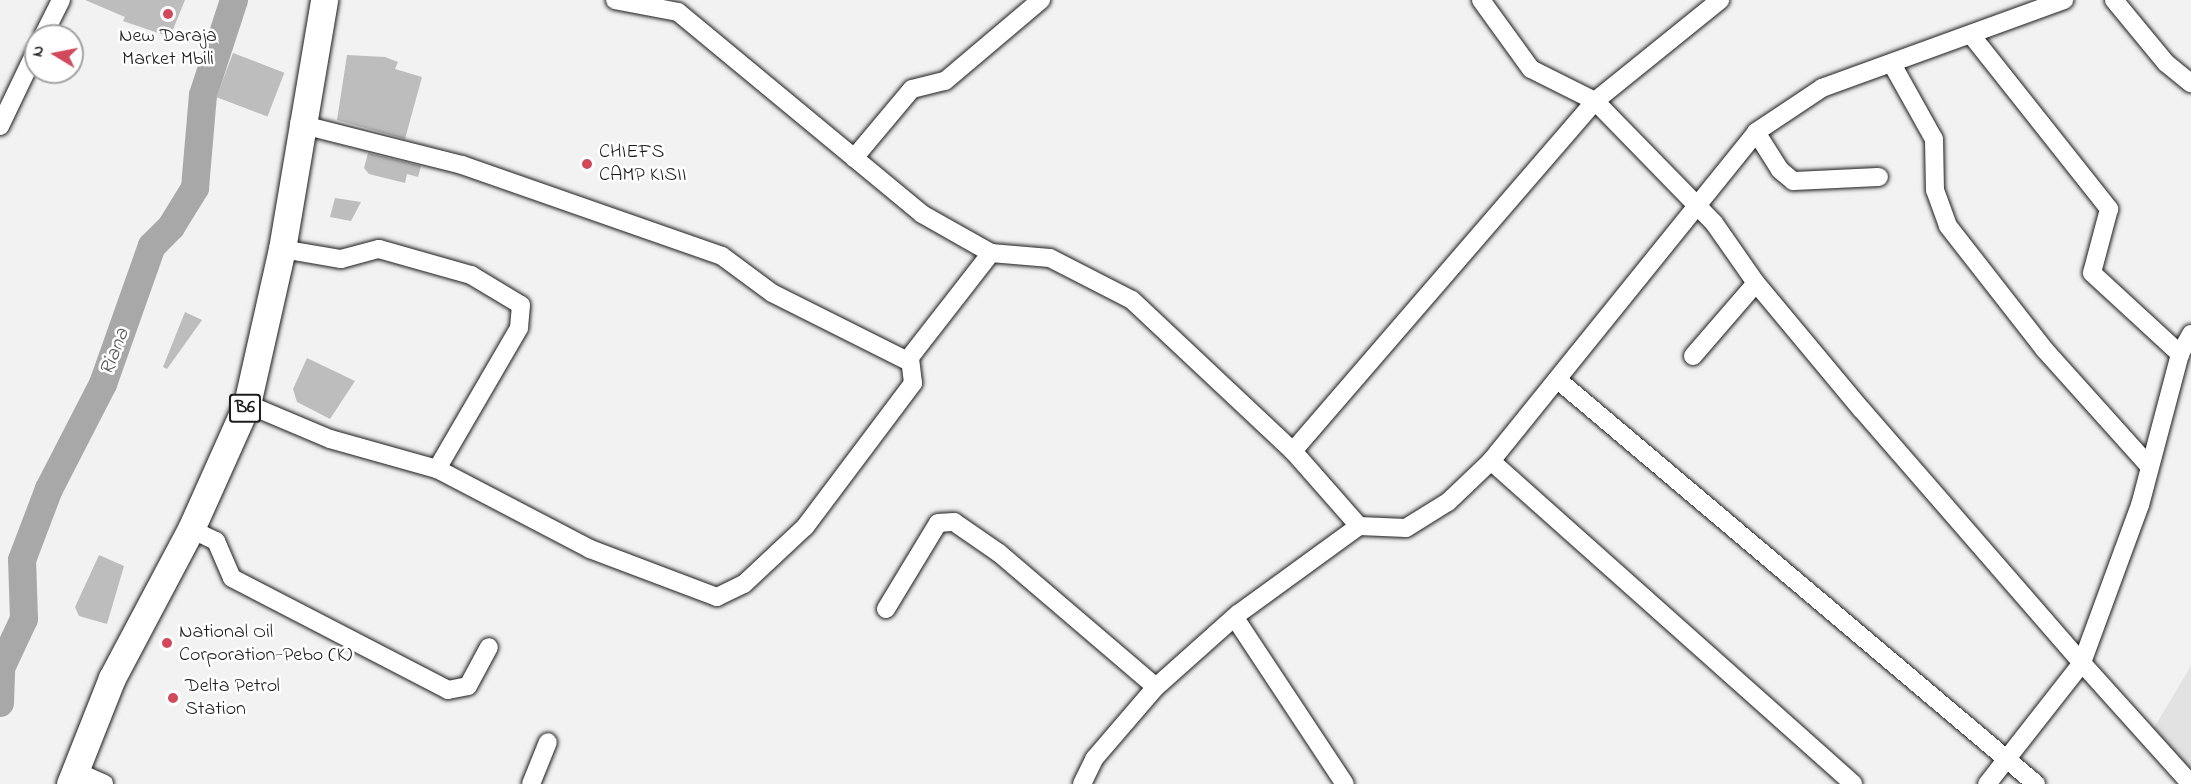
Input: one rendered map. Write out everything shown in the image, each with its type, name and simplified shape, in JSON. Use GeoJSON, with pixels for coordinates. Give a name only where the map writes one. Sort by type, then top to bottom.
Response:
{"type":"FeatureCollection","features":[{"type":"Feature","properties":{"kind":"highway","name":"B6"},"geometry":{"type":"LineString","coordinates":[[71,777],[111,678],[191,529],[247,404],[312,126],[324,0]]}},
{"type":"Feature","properties":{"kind":"street"},"geometry":{"type":"LineString","coordinates":[[49,24],[61,0]]}},
{"type":"Feature","properties":{"kind":"street"},"geometry":{"type":"LineString","coordinates":[[615,0],[678,12],[922,214],[991,253],[1050,258],[1132,300],[1293,451],[1359,526]]}},
{"type":"Feature","properties":{"kind":"street"},"geometry":{"type":"LineString","coordinates":[[854,158],[912,89],[945,81],[1041,0]]}},
{"type":"Feature","properties":{"kind":"street"},"geometry":{"type":"LineString","coordinates":[[1481,0],[1531,69],[1595,101],[1698,205],[1756,283],[2082,663],[2191,784]]}},
{"type":"Feature","properties":{"kind":"street"},"geometry":{"type":"LineString","coordinates":[[1293,451],[1595,101],[1720,0]]}},
{"type":"Feature","properties":{"kind":"street"},"geometry":{"type":"LineString","coordinates":[[1082,784],[1094,759],[1156,687],[1234,618],[1359,526],[1406,528],[1448,502],[1491,461],[1756,132],[1822,88],[1971,36],[2027,7],[2064,0]]}},
{"type":"Feature","properties":{"kind":"street"},"geometry":{"type":"LineString","coordinates":[[2114,0],[2166,63],[2191,83]]}},
{"type":"Feature","properties":{"kind":"street"},"geometry":{"type":"LineString","coordinates":[[1971,36],[2109,209],[2092,273],[2180,354]]}},
{"type":"Feature","properties":{"kind":"street"},"geometry":{"type":"LineString","coordinates":[[1892,64],[1934,139],[1935,190],[1948,226],[2051,357],[2148,465]]}},
{"type":"Feature","properties":{"kind":"street"},"geometry":{"type":"LineString","coordinates":[[0,126],[24,76]]}},
{"type":"Feature","properties":{"kind":"street"},"geometry":{"type":"LineString","coordinates":[[312,126],[462,165],[722,256],[772,293],[910,362]]}},
{"type":"Feature","properties":{"kind":"street"},"geometry":{"type":"LineString","coordinates":[[1756,132],[1780,170],[1793,181],[1879,177]]}},
{"type":"Feature","properties":{"kind":"street"},"geometry":{"type":"LineString","coordinates":[[282,249],[341,260],[379,249],[471,274],[521,305],[519,328],[437,469]]}},
{"type":"Feature","properties":{"kind":"street"},"geometry":{"type":"LineString","coordinates":[[247,404],[330,439],[437,469],[590,549],[717,597],[744,584],[805,527],[913,383],[910,362],[991,253]]}},
{"type":"Feature","properties":{"kind":"street"},"geometry":{"type":"LineString","coordinates":[[1693,356],[1756,283]]}},
{"type":"Feature","properties":{"kind":"street"},"geometry":{"type":"LineString","coordinates":[[1987,784],[2082,663],[2140,505],[2148,465],[2180,354],[2191,334]]}},
{"type":"Feature","properties":{"kind":"street"},"geometry":{"type":"LineString","coordinates":[[1558,380],[1731,521],[1819,605],[2008,758],[2036,784]]}},
{"type":"Feature","properties":{"kind":"street"},"geometry":{"type":"LineString","coordinates":[[1491,461],[1853,784]]}},
{"type":"Feature","properties":{"kind":"street"},"geometry":{"type":"LineString","coordinates":[[886,609],[938,523],[954,522],[999,553],[1156,687]]}},
{"type":"Feature","properties":{"kind":"street"},"geometry":{"type":"LineString","coordinates":[[191,529],[216,542],[232,578],[448,690],[468,686],[489,647]]}},
{"type":"Feature","properties":{"kind":"street"},"geometry":{"type":"LineString","coordinates":[[1234,618],[1345,784]]}},
{"type":"Feature","properties":{"kind":"street"},"geometry":{"type":"LineString","coordinates":[[531,784],[548,742]]}},
{"type":"Feature","properties":{"kind":"street"},"geometry":{"type":"LineString","coordinates":[[71,777],[104,784]]}},
{"type":"Feature","properties":{"kind":"shaded area"},"geometry":{"type":"Polygon","coordinates":[[[2191,666],[2191,771],[2152,731],[2191,666]]]}},
{"type":"Feature","properties":{"kind":"building"},"geometry":{"type":"Polygon","coordinates":[[[85,0],[185,0],[170,37],[123,21],[125,17],[85,0]]]}},
{"type":"Feature","properties":{"kind":"building"},"geometry":{"type":"Polygon","coordinates":[[[233,53],[284,73],[268,117],[216,97],[233,53]]]}},
{"type":"Feature","properties":{"kind":"building"},"geometry":{"type":"Polygon","coordinates":[[[347,55],[385,57],[398,62],[395,69],[422,77],[405,139],[337,120],[347,55]]]}},
{"type":"Feature","properties":{"kind":"building"},"geometry":{"type":"Polygon","coordinates":[[[368,153],[421,166],[418,177],[407,174],[405,183],[369,174],[364,168],[368,153]]]}},
{"type":"Feature","properties":{"kind":"building"},"geometry":{"type":"Polygon","coordinates":[[[335,198],[361,202],[351,221],[330,217],[335,198]]]}},
{"type":"Feature","properties":{"kind":"building"},"geometry":{"type":"Polygon","coordinates":[[[185,312],[202,320],[167,369],[163,367],[185,312]]]}},
{"type":"Feature","properties":{"kind":"building"},"geometry":{"type":"Polygon","coordinates":[[[307,358],[355,381],[330,419],[297,402],[293,389],[307,358]]]}},
{"type":"Feature","properties":{"kind":"building"},"geometry":{"type":"Polygon","coordinates":[[[99,555],[124,566],[107,624],[79,616],[75,607],[99,555]]]}},
{"type":"Feature","properties":{"kind":"waterway","name":"Riana"},"geometry":{"type":"LineString","coordinates":[[0,703],[1,668],[24,619],[22,560],[49,489],[103,384],[152,246],[171,227],[195,188],[203,95],[234,0]]}},
{"type":"Feature","properties":{"kind":"place","name":"New Daraja Market Mbili"},"geometry":{"type":"Point","coordinates":[168,14]}},
{"type":"Feature","properties":{"kind":"place","name":"CHIEFS CAMP KISII"},"geometry":{"type":"Point","coordinates":[587,164]}},
{"type":"Feature","properties":{"kind":"place","name":"National Oil Corporation-Pebo (K)"},"geometry":{"type":"Point","coordinates":[167,643]}},
{"type":"Feature","properties":{"kind":"place","name":"Delta Petrol Station"},"geometry":{"type":"Point","coordinates":[173,698]}}]}
